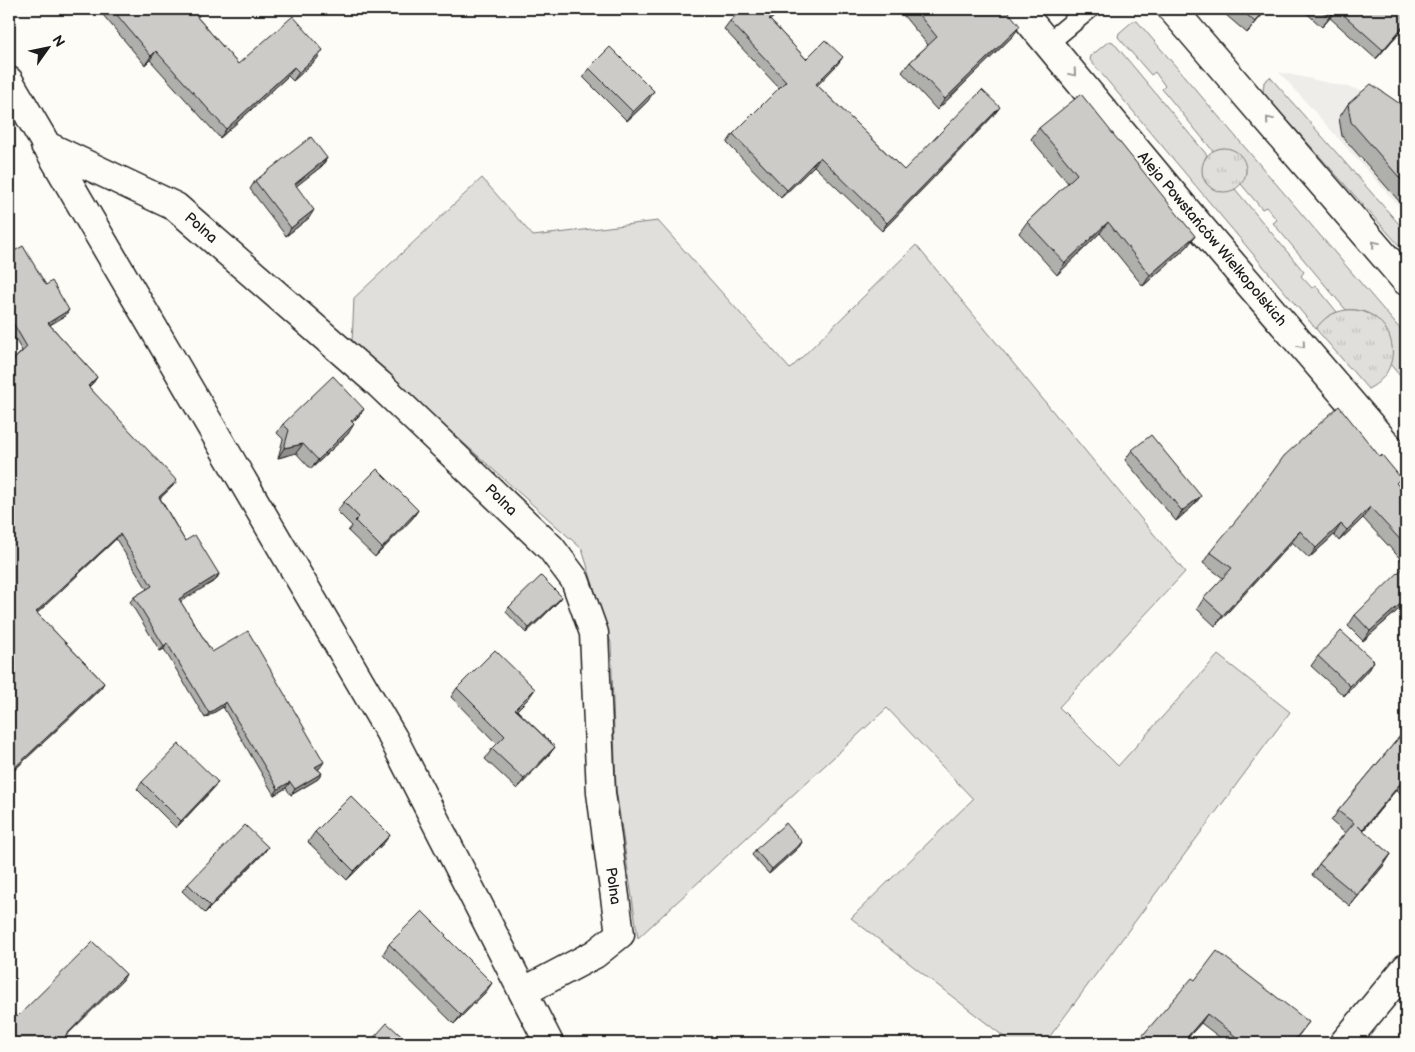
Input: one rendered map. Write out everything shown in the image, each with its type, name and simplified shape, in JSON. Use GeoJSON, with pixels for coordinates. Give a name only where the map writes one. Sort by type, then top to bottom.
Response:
{"type":"FeatureCollection","features":[{"type":"Feature","properties":{"kind":"street","name":"Aleja Powstańców Wielkopolskich"},"geometry":{"type":"LineString","coordinates":[[1019,9],[1191,216],[1406,467]]}},
{"type":"Feature","properties":{"kind":"street"},"geometry":{"type":"LineString","coordinates":[[1172,9],[1406,281]]}},
{"type":"Feature","properties":{"kind":"street"},"geometry":{"type":"LineString","coordinates":[[9,81],[393,738],[549,1043]]}},
{"type":"Feature","properties":{"kind":"street","name":"Polna"},"geometry":{"type":"LineString","coordinates":[[45,145],[176,207],[379,384],[551,548],[575,580],[594,632],[601,793],[620,934],[595,954],[523,992]]}},
{"type":"Feature","properties":{"kind":"street"},"geometry":{"type":"LineString","coordinates":[[1344,1043],[1406,968]]}},
{"type":"Feature","properties":{"kind":"lane"},"geometry":{"type":"LineString","coordinates":[[1048,43],[1089,9]]}},
{"type":"Feature","properties":{"kind":"shaded area"},"geometry":{"type":"Polygon","coordinates":[[[1279,72],[1388,96],[1406,109],[1406,214],[1279,72]]]}},
{"type":"Feature","properties":{"kind":"green space"},"geometry":{"type":"Polygon","coordinates":[[[1133,21],[1137,21],[1406,336],[1406,383],[1390,364],[1390,342],[1382,325],[1367,313],[1357,310],[1346,310],[1273,223],[1277,220],[1266,207],[1262,209],[1241,184],[1246,172],[1240,155],[1231,149],[1225,148],[1213,151],[1162,89],[1165,86],[1155,72],[1151,75],[1118,37],[1119,33],[1133,21]]]}},
{"type":"Feature","properties":{"kind":"green space"},"geometry":{"type":"Polygon","coordinates":[[[1109,41],[1113,42],[1207,155],[1203,173],[1205,182],[1214,189],[1235,189],[1304,272],[1301,276],[1312,288],[1316,286],[1337,312],[1327,317],[1316,329],[1090,60],[1091,56],[1109,41]]]}},
{"type":"Feature","properties":{"kind":"green space"},"geometry":{"type":"Polygon","coordinates":[[[1270,77],[1406,232],[1406,253],[1263,93],[1264,82],[1270,77]]]}},
{"type":"Feature","properties":{"kind":"green space"},"geometry":{"type":"Polygon","coordinates":[[[1220,148],[1228,148],[1240,154],[1246,170],[1240,186],[1228,192],[1220,192],[1208,186],[1202,174],[1202,166],[1208,154],[1220,148]]]}},
{"type":"Feature","properties":{"kind":"green space"},"geometry":{"type":"Polygon","coordinates":[[[482,178],[533,236],[658,221],[790,369],[916,245],[1185,572],[1059,707],[1118,766],[1218,655],[1290,712],[1045,1043],[1012,1043],[851,918],[973,799],[887,708],[638,938],[616,789],[611,643],[582,549],[352,343],[354,298],[482,178]]]}},
{"type":"Feature","properties":{"kind":"green space"},"geometry":{"type":"Polygon","coordinates":[[[1346,310],[1362,311],[1375,318],[1385,328],[1391,340],[1392,354],[1389,367],[1381,379],[1368,389],[1316,329],[1329,316],[1346,310]]]}},
{"type":"Feature","properties":{"kind":"building"},"geometry":{"type":"Polygon","coordinates":[[[112,9],[193,9],[199,16],[197,17],[238,64],[293,16],[323,50],[299,72],[294,67],[226,129],[156,51],[151,56],[112,9]]]}},
{"type":"Feature","properties":{"kind":"building"},"geometry":{"type":"Polygon","coordinates":[[[743,9],[779,9],[769,19],[806,59],[825,40],[843,57],[816,84],[904,170],[982,90],[1000,107],[887,223],[820,157],[787,190],[733,134],[786,81],[730,21],[743,9]]]}},
{"type":"Feature","properties":{"kind":"building"},"geometry":{"type":"Polygon","coordinates":[[[914,9],[1006,9],[1020,26],[945,99],[910,62],[937,37],[914,9]]]}},
{"type":"Feature","properties":{"kind":"building"},"geometry":{"type":"Polygon","coordinates":[[[1240,9],[1266,9],[1255,22],[1240,9]]]}},
{"type":"Feature","properties":{"kind":"building"},"geometry":{"type":"Polygon","coordinates":[[[1319,9],[1336,9],[1329,17],[1319,9]]]}},
{"type":"Feature","properties":{"kind":"building"},"geometry":{"type":"Polygon","coordinates":[[[1337,9],[1406,9],[1406,23],[1383,50],[1337,9]]]}},
{"type":"Feature","properties":{"kind":"building"},"geometry":{"type":"Polygon","coordinates":[[[610,47],[654,91],[633,112],[589,68],[610,47]]]}},
{"type":"Feature","properties":{"kind":"building"},"geometry":{"type":"Polygon","coordinates":[[[1371,84],[1406,108],[1406,185],[1351,122],[1348,104],[1371,84]]]}},
{"type":"Feature","properties":{"kind":"building"},"geometry":{"type":"Polygon","coordinates":[[[1081,94],[1195,236],[1150,275],[1108,222],[1065,263],[1027,222],[1077,174],[1039,128],[1081,94]]]}},
{"type":"Feature","properties":{"kind":"building"},"geometry":{"type":"Polygon","coordinates":[[[311,137],[327,158],[295,184],[314,210],[291,228],[255,181],[311,137]]]}},
{"type":"Feature","properties":{"kind":"building"},"geometry":{"type":"Polygon","coordinates":[[[23,246],[46,285],[52,281],[69,310],[48,323],[97,377],[88,386],[177,481],[159,497],[185,541],[195,535],[219,574],[179,599],[212,652],[248,631],[324,762],[315,767],[322,773],[295,789],[290,782],[278,789],[226,702],[209,713],[167,643],[164,646],[134,597],[152,586],[120,534],[36,612],[104,683],[9,773],[9,364],[27,347],[9,316],[9,254],[23,246]]]}},
{"type":"Feature","properties":{"kind":"building"},"geometry":{"type":"Polygon","coordinates":[[[333,376],[364,409],[351,421],[354,424],[318,460],[303,444],[284,448],[289,430],[283,424],[333,376]]]}},
{"type":"Feature","properties":{"kind":"building"},"geometry":{"type":"Polygon","coordinates":[[[1339,406],[1380,457],[1382,455],[1401,478],[1396,483],[1406,494],[1406,546],[1370,507],[1347,530],[1341,524],[1316,548],[1300,531],[1223,615],[1204,598],[1232,568],[1210,552],[1247,507],[1284,456],[1339,406]]]}},
{"type":"Feature","properties":{"kind":"building"},"geometry":{"type":"Polygon","coordinates":[[[1151,435],[1201,496],[1182,511],[1132,450],[1151,435]]]}},
{"type":"Feature","properties":{"kind":"building"},"geometry":{"type":"Polygon","coordinates":[[[377,469],[418,510],[382,548],[355,521],[359,517],[344,502],[377,469]]]}},
{"type":"Feature","properties":{"kind":"building"},"geometry":{"type":"Polygon","coordinates":[[[1406,565],[1406,599],[1370,631],[1355,615],[1406,565]]]}},
{"type":"Feature","properties":{"kind":"building"},"geometry":{"type":"Polygon","coordinates":[[[541,576],[562,597],[529,628],[509,607],[541,576]]]}},
{"type":"Feature","properties":{"kind":"building"},"geometry":{"type":"Polygon","coordinates":[[[1341,631],[1374,661],[1350,686],[1318,656],[1341,631]]]}},
{"type":"Feature","properties":{"kind":"building"},"geometry":{"type":"Polygon","coordinates":[[[495,650],[535,689],[515,709],[555,747],[524,779],[492,749],[505,736],[457,688],[495,650]]]}},
{"type":"Feature","properties":{"kind":"building"},"geometry":{"type":"Polygon","coordinates":[[[1406,729],[1406,781],[1404,779],[1362,830],[1391,854],[1357,895],[1319,864],[1354,823],[1338,811],[1406,729]]]}},
{"type":"Feature","properties":{"kind":"building"},"geometry":{"type":"Polygon","coordinates":[[[179,744],[218,782],[181,821],[142,782],[179,744]]]}},
{"type":"Feature","properties":{"kind":"building"},"geometry":{"type":"Polygon","coordinates":[[[351,796],[390,835],[354,871],[315,832],[351,796]]]}},
{"type":"Feature","properties":{"kind":"building"},"geometry":{"type":"Polygon","coordinates":[[[786,823],[802,842],[772,869],[755,850],[786,823]]]}},
{"type":"Feature","properties":{"kind":"building"},"geometry":{"type":"Polygon","coordinates":[[[245,825],[268,847],[210,906],[188,884],[245,825]]]}},
{"type":"Feature","properties":{"kind":"building"},"geometry":{"type":"Polygon","coordinates":[[[422,911],[492,983],[461,1015],[389,944],[422,911]]]}},
{"type":"Feature","properties":{"kind":"building"},"geometry":{"type":"Polygon","coordinates":[[[93,942],[126,974],[65,1036],[72,1043],[9,1043],[9,1009],[17,1017],[93,942]]]}},
{"type":"Feature","properties":{"kind":"building"},"geometry":{"type":"Polygon","coordinates":[[[1217,951],[1309,1022],[1292,1043],[1244,1043],[1207,1014],[1182,1043],[1136,1043],[1192,978],[1195,980],[1217,951]]]}},
{"type":"Feature","properties":{"kind":"building"},"geometry":{"type":"Polygon","coordinates":[[[387,1023],[409,1043],[369,1043],[387,1023]]]}}]}
